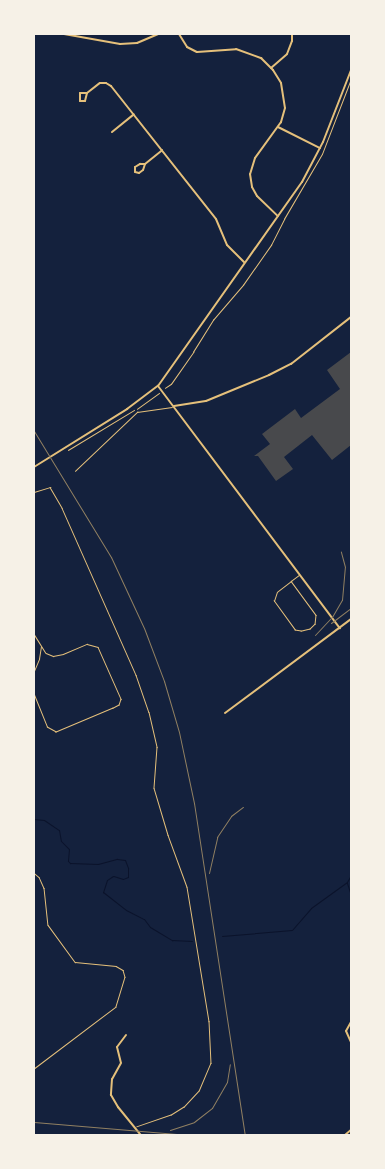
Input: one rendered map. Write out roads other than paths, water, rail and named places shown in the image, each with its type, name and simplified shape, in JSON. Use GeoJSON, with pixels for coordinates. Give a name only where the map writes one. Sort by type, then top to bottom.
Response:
{"type":"FeatureCollection","features":[{"type":"Feature","properties":{"kind":"street"},"geometry":{"type":"LineString","coordinates":[[64,34],[120,44],[137,43],[158,34]]}},
{"type":"Feature","properties":{"kind":"street"},"geometry":{"type":"LineString","coordinates":[[179,34],[187,47],[197,52],[236,49],[261,58],[271,68],[281,83],[285,103],[278,127],[255,158],[250,174],[251,184],[257,196],[278,216]]}},
{"type":"Feature","properties":{"kind":"street"},"geometry":{"type":"LineString","coordinates":[[271,68],[287,54],[292,41],[292,34]]}},
{"type":"Feature","properties":{"kind":"street"},"geometry":{"type":"LineString","coordinates":[[34,467],[127,409],[158,386],[302,182],[320,148],[351,70]]}},
{"type":"Feature","properties":{"kind":"street"},"geometry":{"type":"LineString","coordinates":[[87,93],[100,83],[108,84],[134,114],[216,219],[227,245],[244,262]]}},
{"type":"Feature","properties":{"kind":"street"},"geometry":{"type":"LineString","coordinates":[[112,132],[134,114]]}},
{"type":"Feature","properties":{"kind":"street"},"geometry":{"type":"LineString","coordinates":[[278,127],[320,148]]}},
{"type":"Feature","properties":{"kind":"street"},"geometry":{"type":"LineString","coordinates":[[145,164],[136,166],[134,172],[141,172],[145,164],[162,150]]}},
{"type":"Feature","properties":{"kind":"street"},"geometry":{"type":"LineString","coordinates":[[174,406],[206,400],[269,376],[291,364],[351,317]]}},
{"type":"Feature","properties":{"kind":"street"},"geometry":{"type":"LineString","coordinates":[[158,386],[340,628]]}},
{"type":"Feature","properties":{"kind":"street"},"geometry":{"type":"LineString","coordinates":[[226,713],[351,619]]}},
{"type":"Feature","properties":{"kind":"street"},"geometry":{"type":"LineString","coordinates":[[351,1022],[346,1031],[351,1042]]}},
{"type":"Feature","properties":{"kind":"street"},"geometry":{"type":"LineString","coordinates":[[126,1035],[117,1047],[121,1063],[114,1074],[110,1088],[115,1102],[140,1135]]}},
{"type":"Feature","properties":{"kind":"street"},"geometry":{"type":"LineString","coordinates":[[346,1135],[351,1130]]}},
{"type":"Feature","properties":{"kind":"lane"},"geometry":{"type":"LineString","coordinates":[[75,471],[137,412],[174,406]]}},
{"type":"Feature","properties":{"kind":"lane"},"geometry":{"type":"LineString","coordinates":[[34,492],[50,487],[62,508],[136,675],[149,712],[157,747],[154,788],[187,887],[209,1021],[212,1063],[199,1091],[184,1107],[172,1115],[136,1129]]}},
{"type":"Feature","properties":{"kind":"lane"},"geometry":{"type":"LineString","coordinates":[[291,581],[316,615],[315,624],[310,629],[295,630],[276,605],[274,596],[291,581],[300,574]]}},
{"type":"Feature","properties":{"kind":"lane"},"geometry":{"type":"LineString","coordinates":[[34,634],[46,652],[57,656],[87,644],[98,646],[121,699],[119,705],[56,732],[47,726],[34,694]]}},
{"type":"Feature","properties":{"kind":"lane"},"geometry":{"type":"LineString","coordinates":[[34,671],[39,659],[41,646]]}},
{"type":"Feature","properties":{"kind":"waterway"},"geometry":{"type":"LineString","coordinates":[[34,819],[44,820],[59,830],[61,841],[69,849],[68,861],[70,863],[98,864],[117,859],[125,860],[128,868],[128,877],[123,879],[113,876],[107,880],[103,892],[126,910],[144,919],[150,927],[172,940],[192,941]]}},
{"type":"Feature","properties":{"kind":"waterway"},"geometry":{"type":"LineString","coordinates":[[222,936],[292,930],[311,908],[347,882],[351,875]]}},
{"type":"Feature","properties":{"kind":"waterway"},"geometry":{"type":"LineString","coordinates":[[347,883],[351,895]]}},
{"type":"Feature","properties":{"kind":"railway"},"geometry":{"type":"LineString","coordinates":[[34,431],[111,557],[144,628],[164,681],[179,732],[194,803],[245,1135]]}},
{"type":"Feature","properties":{"kind":"railway"},"geometry":{"type":"LineString","coordinates":[[315,635],[332,617],[342,600],[345,567],[341,552]]}},
{"type":"Feature","properties":{"kind":"railway"},"geometry":{"type":"LineString","coordinates":[[331,623],[351,608]]}},
{"type":"Feature","properties":{"kind":"railway"},"geometry":{"type":"LineString","coordinates":[[209,873],[217,837],[231,816],[243,807]]}},
{"type":"Feature","properties":{"kind":"railway"},"geometry":{"type":"LineString","coordinates":[[170,1130],[194,1122],[212,1108],[227,1082],[230,1064]]}},
{"type":"Feature","properties":{"kind":"railway"},"geometry":{"type":"LineString","coordinates":[[34,1122],[188,1135]]}}]}
